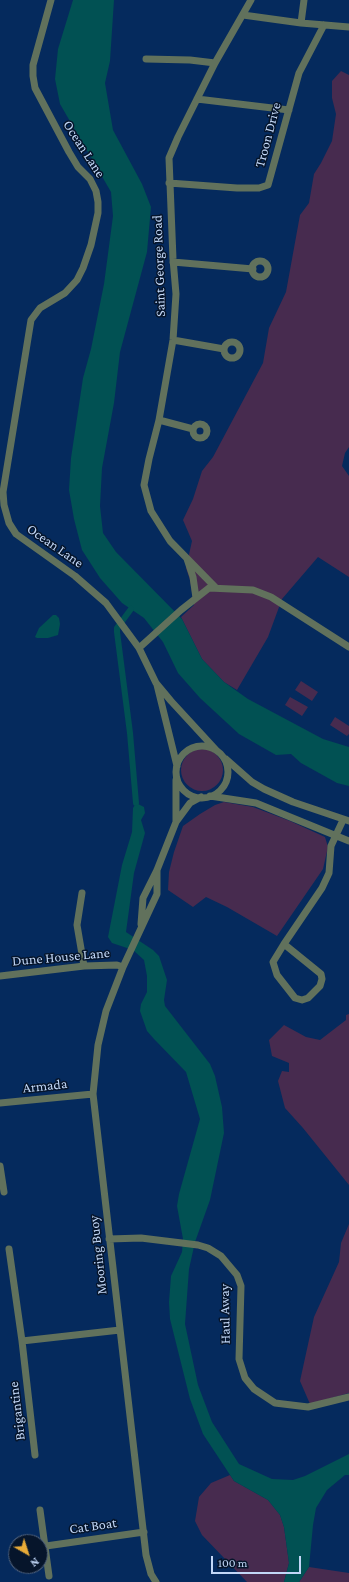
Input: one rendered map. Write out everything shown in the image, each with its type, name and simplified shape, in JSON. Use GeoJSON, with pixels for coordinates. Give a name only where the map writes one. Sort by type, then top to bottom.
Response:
{"type":"FeatureCollection","features":[{"type":"Feature","properties":{"kind":"street","name":"Ocean Lane"},"geometry":{"type":"LineString","coordinates":[[51,0],[33,64],[32,72],[35,88],[78,167],[90,179],[96,191],[98,213],[91,245],[77,280],[65,293],[40,308],[31,320],[3,492],[4,505],[9,524],[16,534],[76,576],[100,597],[128,631],[139,648],[156,683],[177,766]]}},
{"type":"Feature","properties":{"kind":"street","name":"Saint George Road"},"geometry":{"type":"LineString","coordinates":[[216,588],[170,541],[151,511],[144,485],[148,459],[159,420],[173,340],[176,294],[173,262],[169,158],[215,63],[251,0]]}},
{"type":"Feature","properties":{"kind":"street"},"geometry":{"type":"LineString","coordinates":[[301,23],[304,0]]}},
{"type":"Feature","properties":{"kind":"street"},"geometry":{"type":"LineString","coordinates":[[243,15],[301,23],[349,27]]}},
{"type":"Feature","properties":{"kind":"street","name":"Troon Drive"},"geometry":{"type":"LineString","coordinates":[[169,184],[237,188],[259,188],[268,185],[289,110],[291,97],[299,73],[324,25]]}},
{"type":"Feature","properties":{"kind":"street"},"geometry":{"type":"LineString","coordinates":[[146,59],[190,60],[215,63]]}},
{"type":"Feature","properties":{"kind":"street"},"geometry":{"type":"LineString","coordinates":[[197,99],[289,110]]}},
{"type":"Feature","properties":{"kind":"street"},"geometry":{"type":"LineString","coordinates":[[173,262],[253,269]]}},
{"type":"Feature","properties":{"kind":"street"},"geometry":{"type":"LineString","coordinates":[[173,340],[224,349]]}},
{"type":"Feature","properties":{"kind":"street"},"geometry":{"type":"LineString","coordinates":[[159,420],[193,429]]}},
{"type":"Feature","properties":{"kind":"street","name":"Saint George Road"},"geometry":{"type":"LineString","coordinates":[[187,559],[193,577],[196,598]]}},
{"type":"Feature","properties":{"kind":"street"},"geometry":{"type":"LineString","coordinates":[[139,648],[181,610],[209,588],[254,590],[271,597],[349,647]]}},
{"type":"Feature","properties":{"kind":"street","name":"Ocean Lane"},"geometry":{"type":"LineString","coordinates":[[156,683],[219,752],[246,777],[264,789],[293,802],[346,820]]}},
{"type":"Feature","properties":{"kind":"street"},"geometry":{"type":"LineString","coordinates":[[210,796],[219,791],[227,778],[227,768],[219,752],[206,746],[193,747],[182,755],[177,766],[176,775],[181,787],[186,792],[193,796],[210,796],[256,803],[336,834],[349,841]]}},
{"type":"Feature","properties":{"kind":"street","name":"Mooring Buoy"},"geometry":{"type":"LineString","coordinates":[[176,775],[176,822]]}},
{"type":"Feature","properties":{"kind":"street","name":"Mooring Buoy"},"geometry":{"type":"LineString","coordinates":[[140,930],[142,922],[143,898],[157,870],[176,822],[190,803],[200,797]]}},
{"type":"Feature","properties":{"kind":"street"},"geometry":{"type":"LineString","coordinates":[[284,944],[321,974],[322,979],[320,986],[308,998],[302,1000],[295,998],[277,975],[273,962],[284,944],[322,888],[329,872],[330,854],[336,834],[346,820]]}},
{"type":"Feature","properties":{"kind":"street","name":"Mooring Buoy"},"geometry":{"type":"LineString","coordinates":[[156,1582],[148,1564],[93,1094],[98,1045],[106,1011],[123,967],[157,894],[157,870]]}},
{"type":"Feature","properties":{"kind":"street"},"geometry":{"type":"LineString","coordinates":[[82,893],[77,925],[84,966]]}},
{"type":"Feature","properties":{"kind":"street","name":"Dune House Lane"},"geometry":{"type":"LineString","coordinates":[[0,976],[84,966],[117,965],[123,967]]}},
{"type":"Feature","properties":{"kind":"street","name":"Armada"},"geometry":{"type":"LineString","coordinates":[[0,1104],[93,1094]]}},
{"type":"Feature","properties":{"kind":"street"},"geometry":{"type":"LineString","coordinates":[[0,1166],[4,1192]]}},
{"type":"Feature","properties":{"kind":"street","name":"Haul Away"},"geometry":{"type":"LineString","coordinates":[[109,1239],[141,1238],[198,1245],[208,1248],[221,1256],[237,1275],[240,1286],[239,1359],[245,1378],[254,1389],[275,1403],[308,1407],[349,1397]]}},
{"type":"Feature","properties":{"kind":"street","name":"Brigantine"},"geometry":{"type":"LineString","coordinates":[[9,1249],[22,1341],[35,1455]]}},
{"type":"Feature","properties":{"kind":"street"},"geometry":{"type":"LineString","coordinates":[[22,1341],[120,1330]]}},
{"type":"Feature","properties":{"kind":"street"},"geometry":{"type":"LineString","coordinates":[[40,1510],[44,1534]]}},
{"type":"Feature","properties":{"kind":"street","name":"Cat Boat"},"geometry":{"type":"LineString","coordinates":[[48,1546],[144,1532]]}},
{"type":"Feature","properties":{"kind":"street"},"geometry":{"type":"LineString","coordinates":[[48,1566],[49,1576]]}},
{"type":"Feature","properties":{"kind":"shaded area"},"geometry":{"type":"Polygon","coordinates":[[[73,0],[114,0],[110,61],[105,83],[113,130],[142,184],[151,207],[147,252],[120,352],[114,403],[102,468],[100,506],[103,533],[116,552],[182,619],[202,659],[224,682],[248,699],[323,739],[349,747],[349,786],[337,783],[301,763],[291,754],[276,755],[239,734],[200,698],[178,673],[163,642],[144,618],[122,603],[100,578],[82,550],[74,519],[69,490],[71,458],[83,378],[91,349],[104,284],[113,216],[111,192],[60,104],[55,79],[58,49],[73,0]]]}},
{"type":"Feature","properties":{"kind":"shaded area"},"geometry":{"type":"Polygon","coordinates":[[[341,71],[349,75],[349,447],[345,453],[342,466],[349,476],[349,577],[318,557],[282,599],[268,637],[237,690],[224,682],[202,659],[181,617],[194,605],[190,580],[186,568],[192,541],[183,520],[193,499],[202,471],[213,457],[263,363],[269,328],[286,292],[300,215],[309,203],[314,174],[332,141],[336,114],[332,98],[332,81],[341,71]]]}},
{"type":"Feature","properties":{"kind":"shaded area"},"geometry":{"type":"Polygon","coordinates":[[[53,615],[56,615],[59,618],[60,624],[58,635],[48,638],[35,637],[39,628],[53,615]]]}},
{"type":"Feature","properties":{"kind":"shaded area"},"geometry":{"type":"Polygon","coordinates":[[[301,681],[318,692],[312,701],[295,690],[301,681]]]}},
{"type":"Feature","properties":{"kind":"shaded area"},"geometry":{"type":"Polygon","coordinates":[[[290,697],[308,707],[302,716],[285,705],[290,697]]]}},
{"type":"Feature","properties":{"kind":"shaded area"},"geometry":{"type":"Polygon","coordinates":[[[335,717],[349,726],[349,734],[347,736],[330,725],[335,717]]]}},
{"type":"Feature","properties":{"kind":"shaded area"},"geometry":{"type":"Polygon","coordinates":[[[198,749],[206,749],[214,752],[220,758],[223,770],[220,782],[214,788],[206,791],[198,791],[190,788],[184,782],[181,774],[181,766],[184,758],[190,752],[198,749]]]}},
{"type":"Feature","properties":{"kind":"shaded area"},"geometry":{"type":"Polygon","coordinates":[[[224,802],[253,807],[290,821],[325,837],[328,847],[323,869],[277,936],[227,907],[206,897],[193,907],[168,890],[169,872],[183,826],[215,805],[224,802]]]}},
{"type":"Feature","properties":{"kind":"shaded area"},"geometry":{"type":"Polygon","coordinates":[[[136,803],[144,807],[145,813],[141,820],[145,833],[134,873],[126,932],[153,950],[159,956],[167,980],[164,1000],[165,1006],[210,1064],[215,1076],[222,1107],[224,1133],[210,1200],[195,1242],[189,1269],[185,1324],[198,1385],[212,1422],[239,1464],[272,1479],[293,1480],[305,1476],[349,1454],[349,1475],[345,1475],[327,1490],[316,1508],[309,1567],[299,1582],[284,1582],[289,1563],[284,1527],[280,1515],[268,1500],[234,1481],[203,1434],[190,1399],[170,1319],[169,1302],[171,1276],[182,1252],[183,1239],[177,1206],[200,1119],[186,1072],[147,1031],[140,1011],[141,1004],[147,992],[147,976],[144,960],[133,950],[112,943],[108,937],[122,865],[132,832],[133,808],[136,803]]]}},
{"type":"Feature","properties":{"kind":"shaded area"},"geometry":{"type":"Polygon","coordinates":[[[349,1014],[349,1185],[285,1108],[278,1081],[282,1071],[289,1072],[289,1063],[272,1056],[269,1040],[284,1025],[306,1037],[320,1040],[346,1020],[346,1015],[349,1014]]]}},
{"type":"Feature","properties":{"kind":"shaded area"},"geometry":{"type":"Polygon","coordinates":[[[349,1224],[349,1393],[310,1404],[300,1381],[314,1317],[339,1262],[341,1243],[349,1224]]]}},
{"type":"Feature","properties":{"kind":"shaded area"},"geometry":{"type":"Polygon","coordinates":[[[230,1475],[234,1481],[268,1500],[280,1515],[284,1527],[289,1563],[284,1582],[247,1582],[202,1535],[195,1521],[199,1497],[211,1483],[230,1475]]]}},
{"type":"Feature","properties":{"kind":"shaded area"},"geometry":{"type":"Polygon","coordinates":[[[309,1567],[349,1573],[349,1582],[299,1582],[309,1567]]]}},
{"type":"Feature","properties":{"kind":"waterway"},"geometry":{"type":"LineString","coordinates":[[131,609],[117,628],[117,632],[130,733],[136,803]]}}]}
